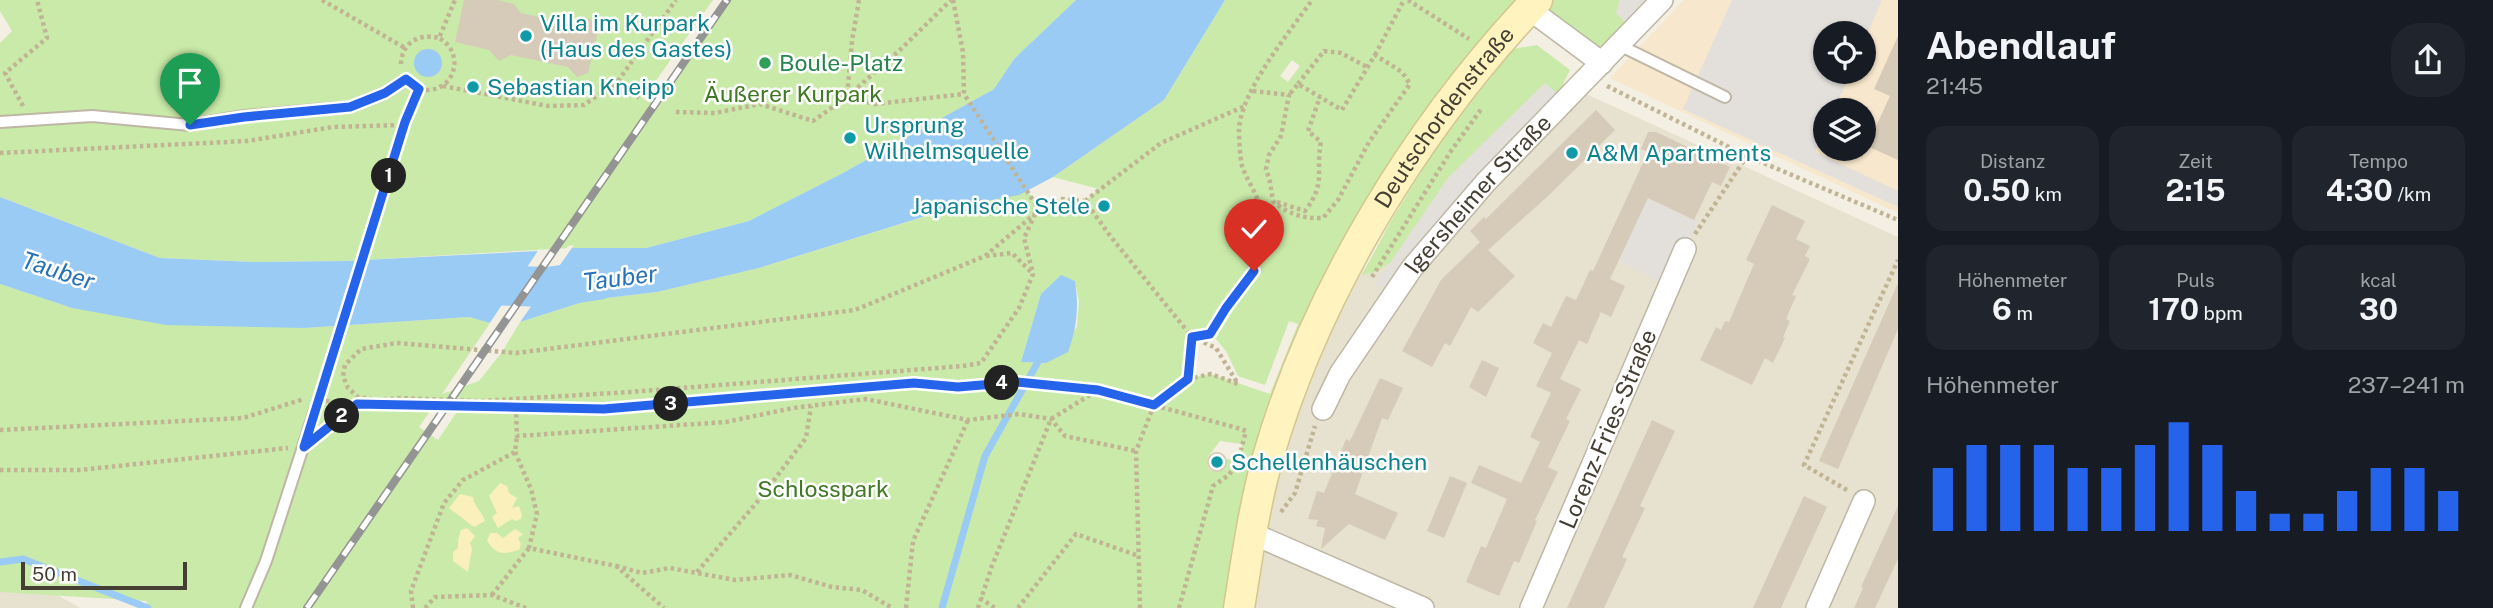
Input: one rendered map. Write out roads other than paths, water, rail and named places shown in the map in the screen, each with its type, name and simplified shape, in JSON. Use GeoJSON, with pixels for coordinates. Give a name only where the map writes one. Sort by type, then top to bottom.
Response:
{"type":"FeatureCollection","features":[{"type":"Feature","properties":{"kind":"street","name":"Igersheimer Straße"},"geometry":{"type":"LineString","coordinates":[[1323,409],[1340,374],[1412,268],[1486,182],[1662,0]]}},
{"type":"Feature","properties":{"kind":"street"},"geometry":{"type":"LineString","coordinates":[[1533,5],[1595,70]]}},
{"type":"Feature","properties":{"kind":"street","name":"Deutschordenstraße"},"geometry":{"type":"LineString","coordinates":[[1251,533],[1267,459],[1291,387],[1358,242],[1402,173],[1485,57],[1533,5]]}},
{"type":"Feature","properties":{"kind":"street","name":"Lorenz-Fries-Straße"},"geometry":{"type":"LineString","coordinates":[[1531,608],[1685,249]]}},
{"type":"Feature","properties":{"kind":"street"},"geometry":{"type":"LineString","coordinates":[[1817,608],[1864,501]]}},
{"type":"Feature","properties":{"kind":"street"},"geometry":{"type":"LineString","coordinates":[[1239,608],[1251,533],[1423,608]]}},
{"type":"Feature","properties":{"kind":"lane"},"geometry":{"type":"LineString","coordinates":[[1619,45],[1725,97]]}},
{"type":"Feature","properties":{"kind":"lane"},"geometry":{"type":"LineString","coordinates":[[0,122],[92,116],[190,125],[350,107],[385,93],[406,79]]}},
{"type":"Feature","properties":{"kind":"lane"},"geometry":{"type":"LineString","coordinates":[[246,608],[266,561],[315,410]]}},
{"type":"Feature","properties":{"kind":"water"},"geometry":{"type":"Polygon","coordinates":[[[1076,0],[1225,0],[1164,100],[1053,177],[1019,195],[958,206],[759,268],[657,292],[589,300],[520,322],[571,248],[646,248],[749,221],[841,174],[994,89],[1014,59],[1076,0]]]}},
{"type":"Feature","properties":{"kind":"water"},"geometry":{"type":"Polygon","coordinates":[[[428,49],[438,53],[442,63],[438,73],[428,77],[418,73],[414,63],[418,53],[428,49]]]}},
{"type":"Feature","properties":{"kind":"water"},"geometry":{"type":"Polygon","coordinates":[[[0,197],[160,258],[254,262],[345,261],[538,251],[490,323],[469,317],[305,328],[166,325],[72,308],[0,284],[0,197]]]}},
{"type":"Feature","properties":{"kind":"water"},"geometry":{"type":"Polygon","coordinates":[[[1061,275],[1075,281],[1076,290],[1076,317],[1068,352],[1046,363],[1021,362],[1041,294],[1061,275]]]}},
{"type":"Feature","properties":{"kind":"waterway","name":"Tauber"},"geometry":{"type":"LineString","coordinates":[[461,284],[547,287],[598,280]]}},
{"type":"Feature","properties":{"kind":"waterway"},"geometry":{"type":"LineString","coordinates":[[942,608],[985,456],[1038,362]]}},
{"type":"Feature","properties":{"kind":"waterway"},"geometry":{"type":"LineString","coordinates":[[0,562],[23,559],[148,608]]}},
{"type":"Feature","properties":{"kind":"railway"},"geometry":{"type":"LineString","coordinates":[[307,608],[727,0]]}},
{"type":"Feature","properties":{"kind":"place","name":"Villa im Kurpark (Haus des Gastes)"},"geometry":{"type":"Point","coordinates":[526,36]}},
{"type":"Feature","properties":{"kind":"place","name":"Boule-Platz"},"geometry":{"type":"Point","coordinates":[765,63]}},
{"type":"Feature","properties":{"kind":"place","name":"Sebastian Kneipp"},"geometry":{"type":"Point","coordinates":[473,87]}},
{"type":"Feature","properties":{"kind":"place","name":"Ursprung Wilhelmsquelle"},"geometry":{"type":"Point","coordinates":[850,138]}},
{"type":"Feature","properties":{"kind":"place","name":"A&M Apartments"},"geometry":{"type":"Point","coordinates":[1572,153]}},
{"type":"Feature","properties":{"kind":"place","name":"Japanische Stele"},"geometry":{"type":"Point","coordinates":[1104,206]}},
{"type":"Feature","properties":{"kind":"place","name":"Schellenhäuschen"},"geometry":{"type":"Point","coordinates":[1217,462]}},
{"type":"Feature","properties":{"kind":"park label","name":"Äußerer Kurpark"},"geometry":{"type":"Point","coordinates":[793,94]}},
{"type":"Feature","properties":{"kind":"park label","name":"Schlosspark"},"geometry":{"type":"Point","coordinates":[823,489]}}]}
